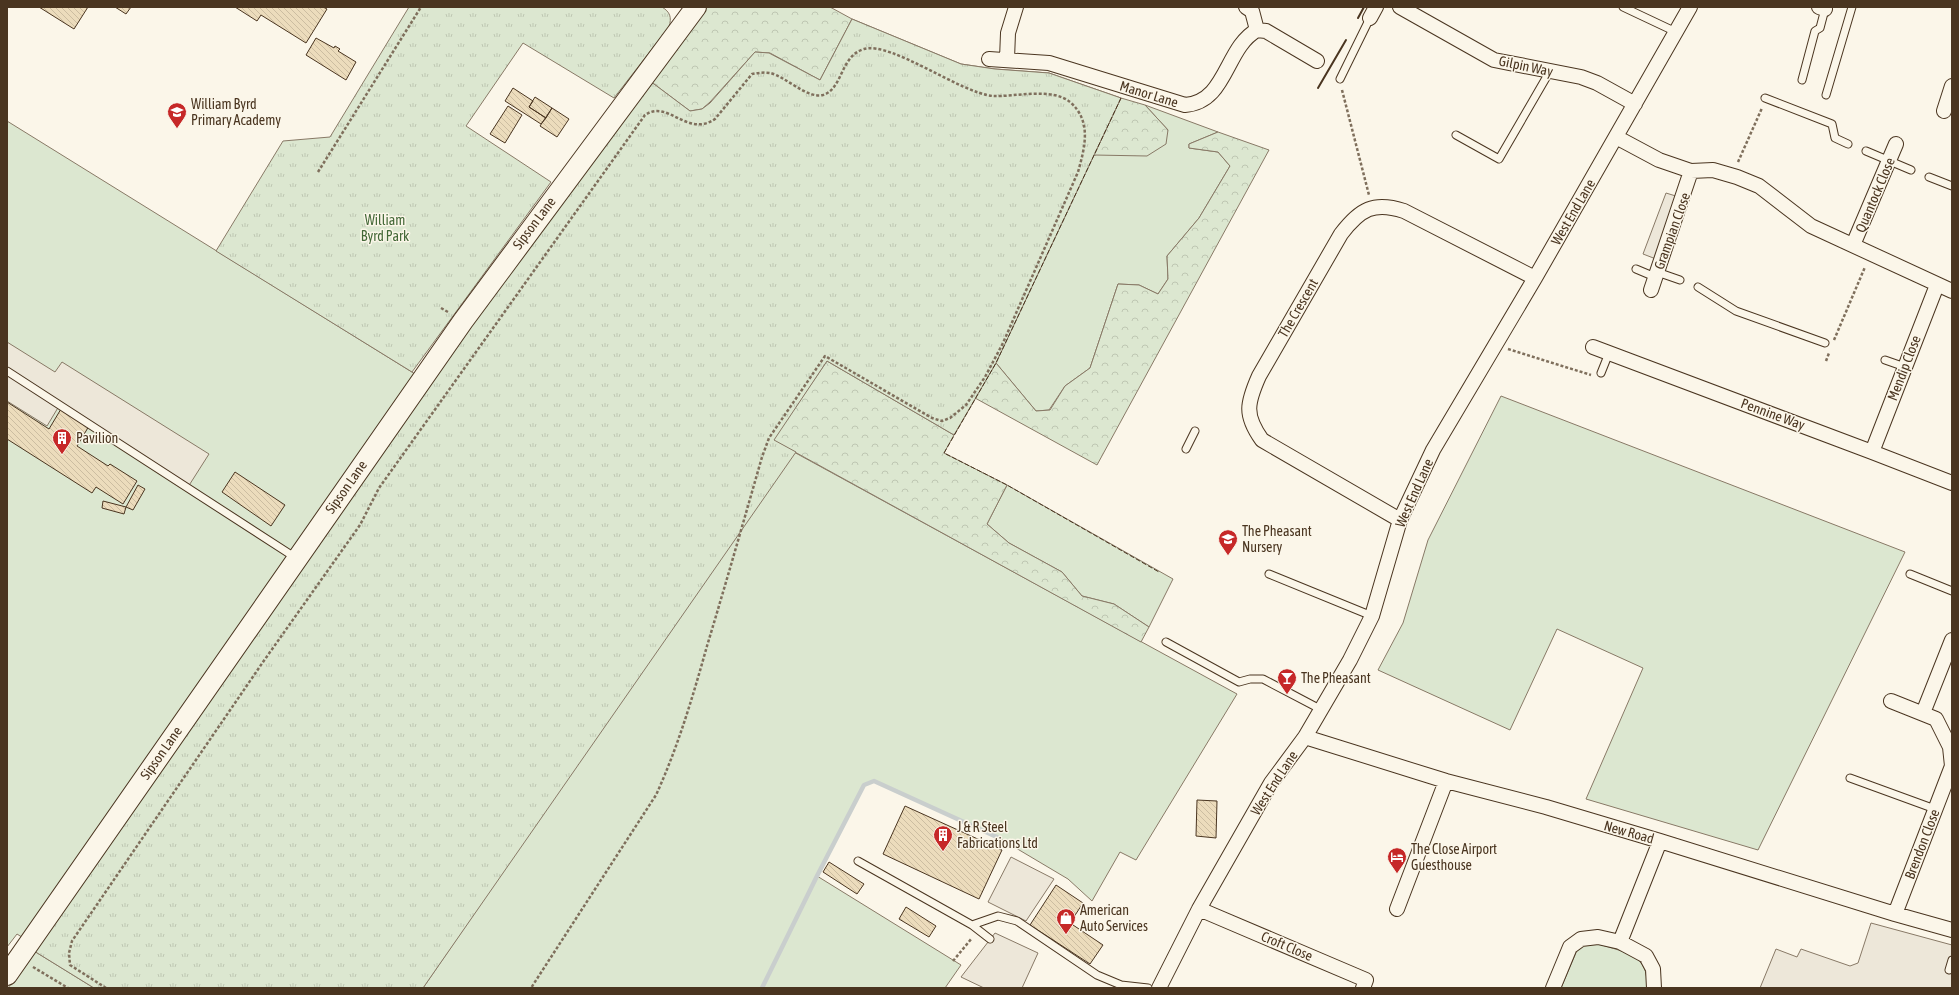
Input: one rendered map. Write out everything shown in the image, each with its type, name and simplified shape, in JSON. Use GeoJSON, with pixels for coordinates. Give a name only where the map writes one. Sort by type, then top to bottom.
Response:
{"type":"FeatureCollection","features":[{"type":"Feature","properties":{"kind":"street"},"geometry":{"type":"LineString","coordinates":[[1007,59],[1008,33],[1016,7]]}},
{"type":"Feature","properties":{"kind":"street"},"geometry":{"type":"LineString","coordinates":[[1246,7],[1252,11],[1257,30],[1266,31],[1317,61]]}},
{"type":"Feature","properties":{"kind":"street","name":"Gilpin Way"},"geometry":{"type":"LineString","coordinates":[[1400,7],[1494,60],[1582,77],[1598,83],[1635,104]]}},
{"type":"Feature","properties":{"kind":"street","name":"West End Lane"},"geometry":{"type":"LineString","coordinates":[[1159,988],[1199,909],[1271,783],[1322,710],[1350,660],[1372,616],[1400,520],[1433,450],[1535,278],[1690,7]]}},
{"type":"Feature","properties":{"kind":"street","name":"Sipson Lane"},"geometry":{"type":"LineString","coordinates":[[7,975],[296,558],[463,321],[691,9]]}},
{"type":"Feature","properties":{"kind":"street","name":"Manor Lane"},"geometry":{"type":"LineString","coordinates":[[989,59],[1049,63],[1185,105],[1195,104],[1212,94],[1244,39],[1257,30]]}},
{"type":"Feature","properties":{"kind":"street"},"geometry":{"type":"LineString","coordinates":[[1944,111],[1952,86]]}},
{"type":"Feature","properties":{"kind":"street"},"geometry":{"type":"LineString","coordinates":[[1616,137],[1659,160],[1691,171],[1713,170],[1732,175],[1759,186],[1811,226],[1952,291]]}},
{"type":"Feature","properties":{"kind":"street","name":"Quantock Close"},"geometry":{"type":"LineString","coordinates":[[1853,245],[1896,144]]}},
{"type":"Feature","properties":{"kind":"street","name":"Grampian Close"},"geometry":{"type":"LineString","coordinates":[[1654,280],[1691,171]]}},
{"type":"Feature","properties":{"kind":"street"},"geometry":{"type":"LineString","coordinates":[[1372,207],[1382,206],[1404,211],[1535,278]]}},
{"type":"Feature","properties":{"kind":"street","name":"The Crescent"},"geometry":{"type":"LineString","coordinates":[[1372,207],[1361,213],[1350,222],[1341,234],[1259,376],[1250,395],[1248,405],[1250,418],[1262,440],[1400,520]]}},
{"type":"Feature","properties":{"kind":"street","name":"Mendip Close"},"geometry":{"type":"LineString","coordinates":[[1872,452],[1937,285]]}},
{"type":"Feature","properties":{"kind":"street","name":"Pennine Way"},"geometry":{"type":"LineString","coordinates":[[1593,347],[1952,483]]}},
{"type":"Feature","properties":{"kind":"street"},"geometry":{"type":"LineString","coordinates":[[1923,713],[1952,640]]}},
{"type":"Feature","properties":{"kind":"street","name":"Brendon Close"},"geometry":{"type":"LineString","coordinates":[[1891,701],[1936,719],[1950,748],[1952,766],[1895,914]]}},
{"type":"Feature","properties":{"kind":"street","name":"New Road"},"geometry":{"type":"LineString","coordinates":[[1305,736],[1446,781],[1546,807],[1895,914],[1952,930]]}},
{"type":"Feature","properties":{"kind":"street"},"geometry":{"type":"LineString","coordinates":[[1397,909],[1446,781]]}},
{"type":"Feature","properties":{"kind":"street"},"geometry":{"type":"LineString","coordinates":[[1620,942],[1660,841]]}},
{"type":"Feature","properties":{"kind":"street","name":"Croft Close"},"geometry":{"type":"LineString","coordinates":[[1199,909],[1366,980],[1362,988]]}},
{"type":"Feature","properties":{"kind":"street"},"geometry":{"type":"LineString","coordinates":[[1553,988],[1567,951],[1574,943],[1581,939],[1598,937],[1620,942],[1641,953],[1649,960],[1653,969],[1654,988]]}},
{"type":"Feature","properties":{"kind":"lane"},"geometry":{"type":"LineString","coordinates":[[1623,7],[1676,32]]}},
{"type":"Feature","properties":{"kind":"lane"},"geometry":{"type":"LineString","coordinates":[[1826,95],[1852,7]]}},
{"type":"Feature","properties":{"kind":"lane"},"geometry":{"type":"LineString","coordinates":[[1802,80],[1815,31],[1820,28],[1822,8]]}},
{"type":"Feature","properties":{"kind":"lane"},"geometry":{"type":"LineString","coordinates":[[1340,79],[1373,12]]}},
{"type":"Feature","properties":{"kind":"lane"},"geometry":{"type":"LineString","coordinates":[[1456,135],[1499,159],[1550,71]]}},
{"type":"Feature","properties":{"kind":"lane"},"geometry":{"type":"LineString","coordinates":[[1767,99],[1832,124],[1835,138],[1848,144]]}},
{"type":"Feature","properties":{"kind":"lane"},"geometry":{"type":"LineString","coordinates":[[1866,151],[1911,170]]}},
{"type":"Feature","properties":{"kind":"lane"},"geometry":{"type":"LineString","coordinates":[[1929,177],[1952,186]]}},
{"type":"Feature","properties":{"kind":"lane"},"geometry":{"type":"LineString","coordinates":[[1636,269],[1654,280],[1680,280]]}},
{"type":"Feature","properties":{"kind":"lane"},"geometry":{"type":"LineString","coordinates":[[1698,287],[1736,311],[1828,345]]}},
{"type":"Feature","properties":{"kind":"lane"},"geometry":{"type":"LineString","coordinates":[[1602,373],[1609,353]]}},
{"type":"Feature","properties":{"kind":"lane"},"geometry":{"type":"LineString","coordinates":[[1885,360],[1904,367]]}},
{"type":"Feature","properties":{"kind":"lane"},"geometry":{"type":"LineString","coordinates":[[7,371],[296,558]]}},
{"type":"Feature","properties":{"kind":"lane"},"geometry":{"type":"LineString","coordinates":[[1186,449],[1195,431]]}},
{"type":"Feature","properties":{"kind":"lane"},"geometry":{"type":"LineString","coordinates":[[1269,574],[1372,616]]}},
{"type":"Feature","properties":{"kind":"lane"},"geometry":{"type":"LineString","coordinates":[[1910,574],[1952,591]]}},
{"type":"Feature","properties":{"kind":"lane"},"geometry":{"type":"LineString","coordinates":[[1166,642],[1239,682],[1250,679],[1263,679],[1322,710]]}},
{"type":"Feature","properties":{"kind":"lane"},"geometry":{"type":"LineString","coordinates":[[1850,778],[1935,810]]}},
{"type":"Feature","properties":{"kind":"lane"},"geometry":{"type":"LineString","coordinates":[[858,861],[972,925],[990,939]]}},
{"type":"Feature","properties":{"kind":"lane"},"geometry":{"type":"LineString","coordinates":[[972,925],[998,916],[1006,915],[1097,974],[1121,985],[1148,988]]}},
{"type":"Feature","properties":{"kind":"lane"},"geometry":{"type":"LineString","coordinates":[[1949,970],[1952,960]]}},
{"type":"Feature","properties":{"kind":"path"},"geometry":{"type":"LineString","coordinates":[[318,172],[421,7]]}},
{"type":"Feature","properties":{"kind":"path"},"geometry":{"type":"LineString","coordinates":[[106,988],[70,964],[69,953],[72,941],[263,662],[360,525],[379,488],[645,115],[653,111],[660,110],[694,125],[707,124],[715,119],[752,74],[763,72],[772,73],[809,93],[822,95],[830,90],[840,77],[846,62],[855,53],[865,48],[888,52],[938,73],[977,93],[992,96],[1046,94],[1060,96],[1069,101],[1077,110],[1086,130],[1085,149],[1078,172],[1003,342],[966,406],[946,420],[942,421],[932,418],[825,356],[769,438],[762,457],[700,672],[680,736],[665,776],[656,795],[531,988]]}},
{"type":"Feature","properties":{"kind":"path"},"geometry":{"type":"LineString","coordinates":[[1340,79],[1372,207]]}},
{"type":"Feature","properties":{"kind":"path"},"geometry":{"type":"LineString","coordinates":[[1732,175],[1767,99]]}},
{"type":"Feature","properties":{"kind":"path"},"geometry":{"type":"LineString","coordinates":[[1834,341],[1870,253]]}},
{"type":"Feature","properties":{"kind":"path"},"geometry":{"type":"LineString","coordinates":[[1826,361],[1828,345]]}},
{"type":"Feature","properties":{"kind":"path"},"geometry":{"type":"LineString","coordinates":[[1508,349],[1592,376]]}},
{"type":"Feature","properties":{"kind":"path"},"geometry":{"type":"LineString","coordinates":[[953,961],[978,930]]}},
{"type":"Feature","properties":{"kind":"path"},"geometry":{"type":"LineString","coordinates":[[19,958],[68,988]]}},
{"type":"Feature","properties":{"kind":"green space","name":"William Byrd Park"},"geometry":{"type":"Polygon","coordinates":[[[409,7],[662,7],[669,13],[670,18],[669,27],[614,98],[523,43],[466,126],[551,182],[412,372],[216,251],[283,141],[330,137],[409,7]]]}},
{"type":"Feature","properties":{"kind":"green space"},"geometry":{"type":"Polygon","coordinates":[[[707,7],[830,7],[852,19],[820,80],[770,53],[755,52],[710,102],[702,109],[690,111],[650,81],[707,7]]]}},
{"type":"Feature","properties":{"kind":"green space"},"geometry":{"type":"Polygon","coordinates":[[[852,19],[961,64],[995,69],[1049,73],[1121,98],[1095,155],[1168,130],[1145,105],[1218,132],[1189,144],[1189,148],[1218,152],[1230,166],[1199,218],[1167,256],[1168,279],[1158,294],[1139,285],[1118,284],[1090,368],[1065,386],[1049,410],[1036,411],[996,363],[954,435],[827,361],[770,439],[1237,694],[1136,860],[1120,852],[1092,901],[1068,879],[999,838],[874,781],[864,785],[817,876],[961,965],[945,988],[423,988],[513,857],[102,988],[17,934],[7,947],[7,121],[428,382],[654,84],[702,109],[710,102],[820,80],[852,19]]]}},
{"type":"Feature","properties":{"kind":"green space"},"geometry":{"type":"Polygon","coordinates":[[[852,19],[961,64],[995,69],[1049,73],[1121,98],[996,363],[954,435],[827,361],[774,440],[796,452],[423,988],[94,988],[34,951],[428,382],[650,81],[690,111],[702,109],[710,103],[755,52],[769,53],[820,80],[852,19]]]}},
{"type":"Feature","properties":{"kind":"green space"},"geometry":{"type":"Polygon","coordinates":[[[1121,98],[1145,105],[1168,130],[1166,144],[1147,156],[1094,155],[1121,98]]]}},
{"type":"Feature","properties":{"kind":"green space"},"geometry":{"type":"Polygon","coordinates":[[[1218,132],[1269,150],[1097,465],[975,398],[996,363],[1036,411],[1050,410],[1065,386],[1090,368],[1118,284],[1139,285],[1158,294],[1168,279],[1167,256],[1199,218],[1230,166],[1218,152],[1189,148],[1189,144],[1218,132]]]}},
{"type":"Feature","properties":{"kind":"green space"},"geometry":{"type":"Polygon","coordinates":[[[827,361],[954,435],[944,453],[1007,485],[987,524],[1009,543],[1062,572],[1082,596],[1114,604],[1149,627],[1141,642],[773,440],[827,361]]]}},
{"type":"Feature","properties":{"kind":"green space"},"geometry":{"type":"Polygon","coordinates":[[[1501,396],[1905,552],[1758,850],[1586,799],[1643,668],[1557,629],[1510,730],[1378,670],[1403,623],[1428,540],[1501,396]]]}},
{"type":"Feature","properties":{"kind":"green space"},"geometry":{"type":"Polygon","coordinates":[[[1007,485],[1173,579],[1149,627],[1114,604],[1082,596],[1062,572],[1009,543],[987,524],[1007,485]]]}},
{"type":"Feature","properties":{"kind":"green space"},"geometry":{"type":"Polygon","coordinates":[[[1599,944],[1627,953],[1640,962],[1647,977],[1647,988],[1561,988],[1578,948],[1582,945],[1599,944]]]}},
{"type":"Feature","properties":{"kind":"green space"},"geometry":{"type":"Polygon","coordinates":[[[34,951],[94,988],[8,988],[34,951]]]}},
{"type":"Feature","properties":{"kind":"shaded area"},"geometry":{"type":"Polygon","coordinates":[[[1666,193],[1679,197],[1656,259],[1643,254],[1666,193]]]}},
{"type":"Feature","properties":{"kind":"shaded area"},"geometry":{"type":"Polygon","coordinates":[[[7,342],[55,372],[62,362],[209,454],[188,487],[59,406],[47,426],[7,401],[7,342]]]}},
{"type":"Feature","properties":{"kind":"shaded area"},"geometry":{"type":"Polygon","coordinates":[[[1011,857],[1054,879],[1026,921],[988,902],[1011,857]]]}},
{"type":"Feature","properties":{"kind":"shaded area"},"geometry":{"type":"Polygon","coordinates":[[[1871,923],[1952,945],[1952,988],[1760,988],[1776,949],[1797,957],[1801,949],[1850,966],[1858,963],[1871,923]]]}},
{"type":"Feature","properties":{"kind":"shaded area"},"geometry":{"type":"Polygon","coordinates":[[[995,933],[1038,953],[1022,988],[984,988],[961,977],[995,933]]]}},
{"type":"Feature","properties":{"kind":"building"},"geometry":{"type":"Polygon","coordinates":[[[39,7],[88,7],[74,29],[39,7]]]}},
{"type":"Feature","properties":{"kind":"building"},"geometry":{"type":"Polygon","coordinates":[[[115,7],[131,7],[126,14],[115,7]]]}},
{"type":"Feature","properties":{"kind":"building"},"geometry":{"type":"Polygon","coordinates":[[[235,7],[323,7],[327,9],[306,43],[261,15],[257,21],[235,7]]]}},
{"type":"Feature","properties":{"kind":"building"},"geometry":{"type":"Polygon","coordinates":[[[316,38],[334,48],[335,46],[340,49],[338,51],[356,62],[346,80],[306,55],[316,38]]]}},
{"type":"Feature","properties":{"kind":"building"},"geometry":{"type":"Polygon","coordinates":[[[513,88],[533,101],[529,107],[546,118],[541,124],[505,101],[513,88]]]}},
{"type":"Feature","properties":{"kind":"building"},"geometry":{"type":"Polygon","coordinates":[[[535,97],[552,108],[546,118],[529,107],[535,97]]]}},
{"type":"Feature","properties":{"kind":"building"},"geometry":{"type":"Polygon","coordinates":[[[508,106],[522,115],[505,143],[490,134],[508,106]]]}},
{"type":"Feature","properties":{"kind":"building"},"geometry":{"type":"Polygon","coordinates":[[[552,108],[569,119],[557,137],[540,126],[552,108]]]}},
{"type":"Feature","properties":{"kind":"building","name":"Pavilion"},"geometry":{"type":"Polygon","coordinates":[[[7,402],[49,429],[61,409],[89,426],[77,446],[108,466],[110,464],[137,481],[123,504],[96,487],[92,493],[7,439],[7,402]]]}},
{"type":"Feature","properties":{"kind":"building"},"geometry":{"type":"Polygon","coordinates":[[[235,472],[285,505],[271,526],[222,492],[235,472]]]}},
{"type":"Feature","properties":{"kind":"building"},"geometry":{"type":"Polygon","coordinates":[[[138,485],[145,489],[133,510],[126,507],[138,485]]]}},
{"type":"Feature","properties":{"kind":"building"},"geometry":{"type":"Polygon","coordinates":[[[103,501],[126,507],[124,514],[102,508],[103,501]]]}},
{"type":"Feature","properties":{"kind":"building"},"geometry":{"type":"Polygon","coordinates":[[[1197,800],[1217,801],[1216,838],[1196,836],[1197,800]]]}},
{"type":"Feature","properties":{"kind":"building","name":"J & R Steel Fabrications Ltd"},"geometry":{"type":"Polygon","coordinates":[[[905,806],[1002,850],[979,899],[883,854],[905,806]]]}},
{"type":"Feature","properties":{"kind":"building"},"geometry":{"type":"Polygon","coordinates":[[[829,862],[864,884],[857,894],[823,872],[829,862]]]}},
{"type":"Feature","properties":{"kind":"building","name":"American Auto Services"},"geometry":{"type":"Polygon","coordinates":[[[1056,885],[1083,903],[1070,923],[1103,945],[1090,964],[1030,925],[1056,885]]]}},
{"type":"Feature","properties":{"kind":"building"},"geometry":{"type":"Polygon","coordinates":[[[906,907],[936,926],[929,937],[899,919],[906,907]]]}},
{"type":"Feature","properties":{"kind":"waterway"},"geometry":{"type":"LineString","coordinates":[[762,988],[864,785],[874,781],[999,838]]}},
{"type":"Feature","properties":{"kind":"fence"},"geometry":{"type":"LineString","coordinates":[[1121,98],[996,363],[944,453],[1007,485],[1159,572]]}},
{"type":"Feature","properties":{"kind":"wall"},"geometry":{"type":"LineString","coordinates":[[1358,18],[1364,7]]}},
{"type":"Feature","properties":{"kind":"wall"},"geometry":{"type":"LineString","coordinates":[[1318,88],[1346,40]]}},
{"type":"Feature","properties":{"kind":"place","name":"William Byrd Primary Academy"},"geometry":{"type":"Point","coordinates":[177,129]}},
{"type":"Feature","properties":{"kind":"place","name":"Pavilion"},"geometry":{"type":"Point","coordinates":[62,455]}},
{"type":"Feature","properties":{"kind":"place","name":"The Pheasant Nursery"},"geometry":{"type":"Point","coordinates":[1228,556]}},
{"type":"Feature","properties":{"kind":"place","name":"The Pheasant"},"geometry":{"type":"Point","coordinates":[1287,695]}},
{"type":"Feature","properties":{"kind":"place","name":"J & R Steel Fabrications Ltd"},"geometry":{"type":"Point","coordinates":[943,852]}},
{"type":"Feature","properties":{"kind":"place","name":"The Close Airport Guesthouse"},"geometry":{"type":"Point","coordinates":[1397,874]}},
{"type":"Feature","properties":{"kind":"place","name":"American Auto Services"},"geometry":{"type":"Point","coordinates":[1066,935]}}]}
